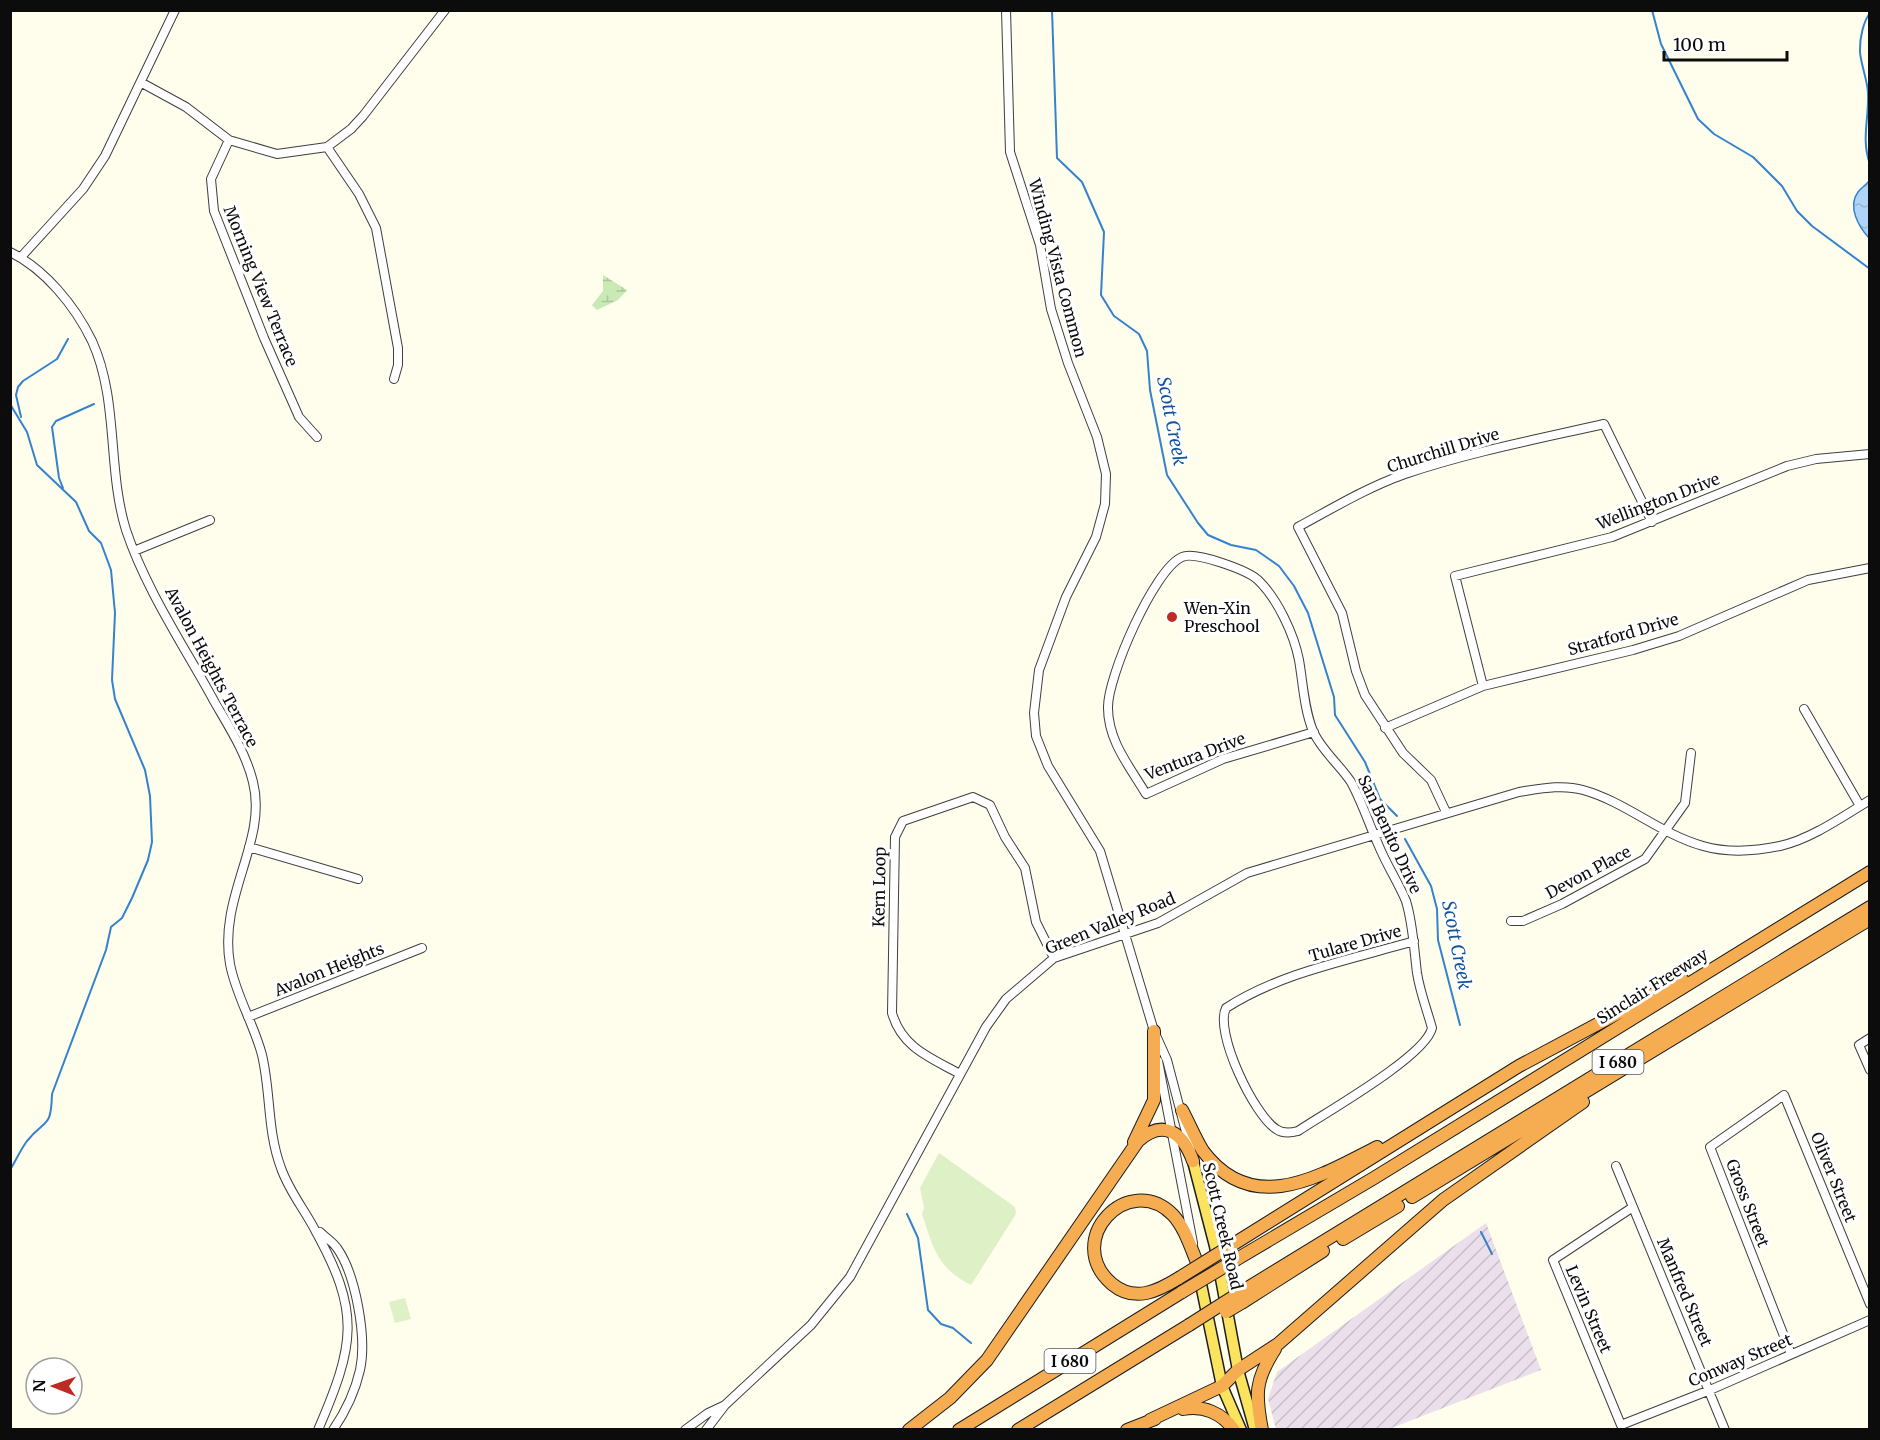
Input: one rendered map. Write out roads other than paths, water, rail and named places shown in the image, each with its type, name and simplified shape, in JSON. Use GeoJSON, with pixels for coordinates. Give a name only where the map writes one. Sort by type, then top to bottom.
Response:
{"type":"FeatureCollection","features":[{"type":"Feature","properties":{"kind":"highway","name":"Sinclair Freeway"},"geometry":{"type":"LineString","coordinates":[[959,1430],[1182,1292],[1374,1178],[1869,872]]}},
{"type":"Feature","properties":{"kind":"highway","name":"I 680"},"geometry":{"type":"LineString","coordinates":[[1018,1430],[1190,1329],[1285,1270],[1365,1215],[1869,907]]}},
{"type":"Feature","properties":{"kind":"highway","name":"I 680"},"geometry":{"type":"LineString","coordinates":[[1285,1270],[1356,1231],[1869,919]]}},
{"type":"Feature","properties":{"kind":"highway"},"geometry":{"type":"LineString","coordinates":[[1196,1260],[1178,1222],[1157,1204],[1134,1202],[1115,1209],[1107,1215],[1096,1233],[1094,1253],[1101,1271],[1114,1285],[1128,1293],[1145,1294],[1161,1289],[1449,1108],[1575,1034],[1682,979],[1712,969]]}},
{"type":"Feature","properties":{"kind":"highway"},"geometry":{"type":"LineString","coordinates":[[909,1430],[950,1398],[987,1360],[1124,1158],[1148,1116],[1154,1100],[1155,1031]]}},
{"type":"Feature","properties":{"kind":"highway"},"geometry":{"type":"LineString","coordinates":[[1127,1430],[1222,1386],[1238,1370],[1278,1344],[1443,1200],[1679,1034]]}},
{"type":"Feature","properties":{"kind":"highway"},"geometry":{"type":"LineString","coordinates":[[1182,1110],[1203,1150],[1219,1167],[1245,1182],[1275,1187],[1294,1186],[1314,1179],[1449,1108]]}},
{"type":"Feature","properties":{"kind":"highway"},"geometry":{"type":"LineString","coordinates":[[1124,1158],[1145,1135],[1158,1130],[1171,1131],[1183,1140],[1193,1161]]}},
{"type":"Feature","properties":{"kind":"highway","name":"I 680"},"geometry":{"type":"LineString","coordinates":[[1034,1430],[1190,1329]]}},
{"type":"Feature","properties":{"kind":"highway"},"geometry":{"type":"LineString","coordinates":[[1262,1430],[1257,1405],[1257,1385],[1264,1365],[1278,1344]]}},
{"type":"Feature","properties":{"kind":"highway"},"geometry":{"type":"LineString","coordinates":[[1150,1420],[1179,1409],[1195,1407],[1218,1414],[1234,1430]]}},
{"type":"Feature","properties":{"kind":"main road","name":"Scott Creek Road"},"geometry":{"type":"LineString","coordinates":[[1193,1161],[1215,1246],[1238,1370],[1255,1430]]}},
{"type":"Feature","properties":{"kind":"main road","name":"Scott Creek Road"},"geometry":{"type":"LineString","coordinates":[[1196,1260],[1222,1386],[1241,1430]]}},
{"type":"Feature","properties":{"kind":"street"},"geometry":{"type":"LineString","coordinates":[[21,257],[82,189],[105,156],[142,83],[175,10]]}},
{"type":"Feature","properties":{"kind":"street"},"geometry":{"type":"LineString","coordinates":[[142,83],[186,107],[229,140],[277,154],[327,147],[351,129],[363,116],[445,10]]}},
{"type":"Feature","properties":{"kind":"street","name":"Winding Vista Common"},"geometry":{"type":"LineString","coordinates":[[1006,10],[1010,152],[1040,245],[1052,309],[1068,363],[1097,437],[1106,474],[1105,504],[1096,537],[1066,597],[1039,670],[1034,713],[1036,736],[1048,766]]}},
{"type":"Feature","properties":{"kind":"street","name":"Morning View Terrace"},"geometry":{"type":"LineString","coordinates":[[229,140],[211,179],[214,211],[264,338],[299,417],[317,437]]}},
{"type":"Feature","properties":{"kind":"street"},"geometry":{"type":"LineString","coordinates":[[327,147],[368,209],[381,247],[398,348],[398,365],[394,379]]}},
{"type":"Feature","properties":{"kind":"street","name":"Avalon Heights Terrace"},"geometry":{"type":"LineString","coordinates":[[10,252],[21,257],[62,296],[80,320],[93,344],[105,382],[121,506],[134,550],[250,769],[256,800],[249,847],[228,922],[230,964],[262,1057],[270,1127],[277,1157],[290,1189],[313,1225],[339,1277],[349,1315],[344,1361],[318,1430]]}},
{"type":"Feature","properties":{"kind":"street","name":"Churchill Drive"},"geometry":{"type":"LineString","coordinates":[[1385,728],[1365,695],[1356,671],[1342,613],[1298,527],[1341,503],[1404,475],[1486,451],[1604,424],[1652,522]]}},
{"type":"Feature","properties":{"kind":"street","name":"Wellington Drive"},"geometry":{"type":"LineString","coordinates":[[1483,686],[1455,576],[1612,537],[1787,466],[1816,459],[1869,454]]}},
{"type":"Feature","properties":{"kind":"street"},"geometry":{"type":"LineString","coordinates":[[134,550],[210,520]]}},
{"type":"Feature","properties":{"kind":"street","name":"Ventura Drive"},"geometry":{"type":"LineString","coordinates":[[1193,555],[1178,559],[1151,595],[1134,625],[1110,686],[1107,707],[1110,728],[1116,744],[1146,794],[1223,759],[1314,732]]}},
{"type":"Feature","properties":{"kind":"street","name":"San Benito Drive"},"geometry":{"type":"LineString","coordinates":[[1193,555],[1237,568],[1256,578],[1271,595],[1297,648],[1314,732],[1351,782],[1406,901],[1414,941]]}},
{"type":"Feature","properties":{"kind":"street","name":"Stratford Drive"},"geometry":{"type":"LineString","coordinates":[[1385,728],[1483,686],[1633,650],[1678,636],[1808,580],[1869,568]]}},
{"type":"Feature","properties":{"kind":"street"},"geometry":{"type":"LineString","coordinates":[[1804,710],[1860,806]]}},
{"type":"Feature","properties":{"kind":"street"},"geometry":{"type":"LineString","coordinates":[[1385,728],[1403,753],[1431,780],[1446,812]]}},
{"type":"Feature","properties":{"kind":"street","name":"Devon Place"},"geometry":{"type":"LineString","coordinates":[[1511,921],[1523,921],[1562,904],[1645,859],[1668,831],[1685,803],[1691,753]]}},
{"type":"Feature","properties":{"kind":"street","name":"Scott Creek Road"},"geometry":{"type":"LineString","coordinates":[[1048,766],[1100,851],[1155,1031],[1182,1110],[1193,1161]]}},
{"type":"Feature","properties":{"kind":"street","name":"Green Valley Road"},"geometry":{"type":"LineString","coordinates":[[725,1405],[811,1325],[850,1277],[960,1074],[1006,999],[1054,958],[1177,914],[1247,873],[1519,792],[1548,788],[1580,789],[1620,804],[1668,831],[1703,846],[1742,851],[1782,845],[1819,830],[1869,800]]}},
{"type":"Feature","properties":{"kind":"street","name":"Kern Loop"},"geometry":{"type":"LineString","coordinates":[[960,1074],[908,1044],[900,1035],[892,1013],[895,837],[898,826],[910,818],[973,797],[990,805],[1005,837],[1025,868],[1036,922],[1054,958]]}},
{"type":"Feature","properties":{"kind":"street"},"geometry":{"type":"LineString","coordinates":[[249,847],[357,879]]}},
{"type":"Feature","properties":{"kind":"street","name":"Tulare Drive"},"geometry":{"type":"LineString","coordinates":[[1414,941],[1418,975],[1432,1028],[1427,1039],[1397,1066],[1298,1131],[1288,1133],[1276,1130],[1263,1117],[1248,1095],[1222,1024],[1226,1008],[1248,994],[1278,981],[1414,941]]}},
{"type":"Feature","properties":{"kind":"street","name":"Avalon Heights"},"geometry":{"type":"LineString","coordinates":[[248,1017],[422,948]]}},
{"type":"Feature","properties":{"kind":"street","name":"Scott Creek Road"},"geometry":{"type":"LineString","coordinates":[[1155,1031],[1171,1131],[1196,1260]]}},
{"type":"Feature","properties":{"kind":"street"},"geometry":{"type":"LineString","coordinates":[[1869,1038],[1859,1045],[1869,1070]]}},
{"type":"Feature","properties":{"kind":"street","name":"Oliver Street"},"geometry":{"type":"LineString","coordinates":[[1784,1095],[1869,1304]]}},
{"type":"Feature","properties":{"kind":"street","name":"Gross Street"},"geometry":{"type":"LineString","coordinates":[[1784,1095],[1710,1147],[1791,1354]]}},
{"type":"Feature","properties":{"kind":"street","name":"Manfred Street"},"geometry":{"type":"LineString","coordinates":[[1616,1166],[1725,1430]]}},
{"type":"Feature","properties":{"kind":"street","name":"Levin Street"},"geometry":{"type":"LineString","coordinates":[[1622,1425],[1553,1260],[1633,1207]]}},
{"type":"Feature","properties":{"kind":"street","name":"Avalon Heights Terrace"},"geometry":{"type":"LineString","coordinates":[[313,1225],[337,1248],[356,1298],[361,1325],[361,1368],[354,1393],[333,1430]]}},
{"type":"Feature","properties":{"kind":"street","name":"Conway Street"},"geometry":{"type":"LineString","coordinates":[[1622,1425],[1710,1390],[1869,1320]]}},
{"type":"Feature","properties":{"kind":"street"},"geometry":{"type":"LineString","coordinates":[[686,1430],[708,1413],[725,1405]]}},
{"type":"Feature","properties":{"kind":"street"},"geometry":{"type":"LineString","coordinates":[[706,1430],[725,1405]]}},
{"type":"Feature","properties":{"kind":"water"},"geometry":{"type":"Polygon","coordinates":[[[1869,181],[1869,238],[1858,223],[1854,204],[1858,192],[1869,181]]]}},
{"type":"Feature","properties":{"kind":"waterway","name":"Scott Creek"},"geometry":{"type":"LineString","coordinates":[[1052,10],[1057,158],[1082,182],[1104,232],[1101,295],[1114,316],[1139,334],[1147,351],[1150,390],[1167,475],[1208,535],[1231,545],[1256,550],[1279,566],[1294,586],[1308,613],[1334,697],[1335,715],[1365,762],[1380,799],[1397,816]]}},
{"type":"Feature","properties":{"kind":"waterway"},"geometry":{"type":"LineString","coordinates":[[1652,10],[1661,44],[1698,119],[1714,134],[1753,157],[1782,186],[1797,211],[1812,226],[1870,269]]}},
{"type":"Feature","properties":{"kind":"waterway"},"geometry":{"type":"LineString","coordinates":[[1870,13],[1862,30],[1860,49],[1868,88],[1866,146],[1870,164]]}},
{"type":"Feature","properties":{"kind":"waterway"},"geometry":{"type":"LineString","coordinates":[[21,417],[16,395],[18,387],[23,381],[57,359],[68,339]]}},
{"type":"Feature","properties":{"kind":"waterway"},"geometry":{"type":"LineString","coordinates":[[10,404],[27,432],[37,465],[76,502],[89,531],[101,543],[111,570],[115,613],[112,680],[115,699],[145,770],[150,796],[152,842],[148,860],[132,898],[122,918],[111,927],[106,950],[52,1094],[49,1118],[27,1141],[10,1170]]}},
{"type":"Feature","properties":{"kind":"waterway"},"geometry":{"type":"LineString","coordinates":[[63,488],[59,478],[52,427],[56,421],[94,404]]}},
{"type":"Feature","properties":{"kind":"waterway","name":"Scott Creek"},"geometry":{"type":"LineString","coordinates":[[1405,839],[1431,886],[1437,909],[1438,940],[1460,1025]]}},
{"type":"Feature","properties":{"kind":"waterway"},"geometry":{"type":"LineString","coordinates":[[907,1214],[918,1238],[928,1310],[941,1324],[953,1328],[971,1343]]}},
{"type":"Feature","properties":{"kind":"waterway","name":"Scott Creek"},"geometry":{"type":"LineString","coordinates":[[1481,1232],[1492,1254]]}},
{"type":"Feature","properties":{"kind":"place","name":"Wen-Xin Preschool"},"geometry":{"type":"Point","coordinates":[1172,617]}}]}
